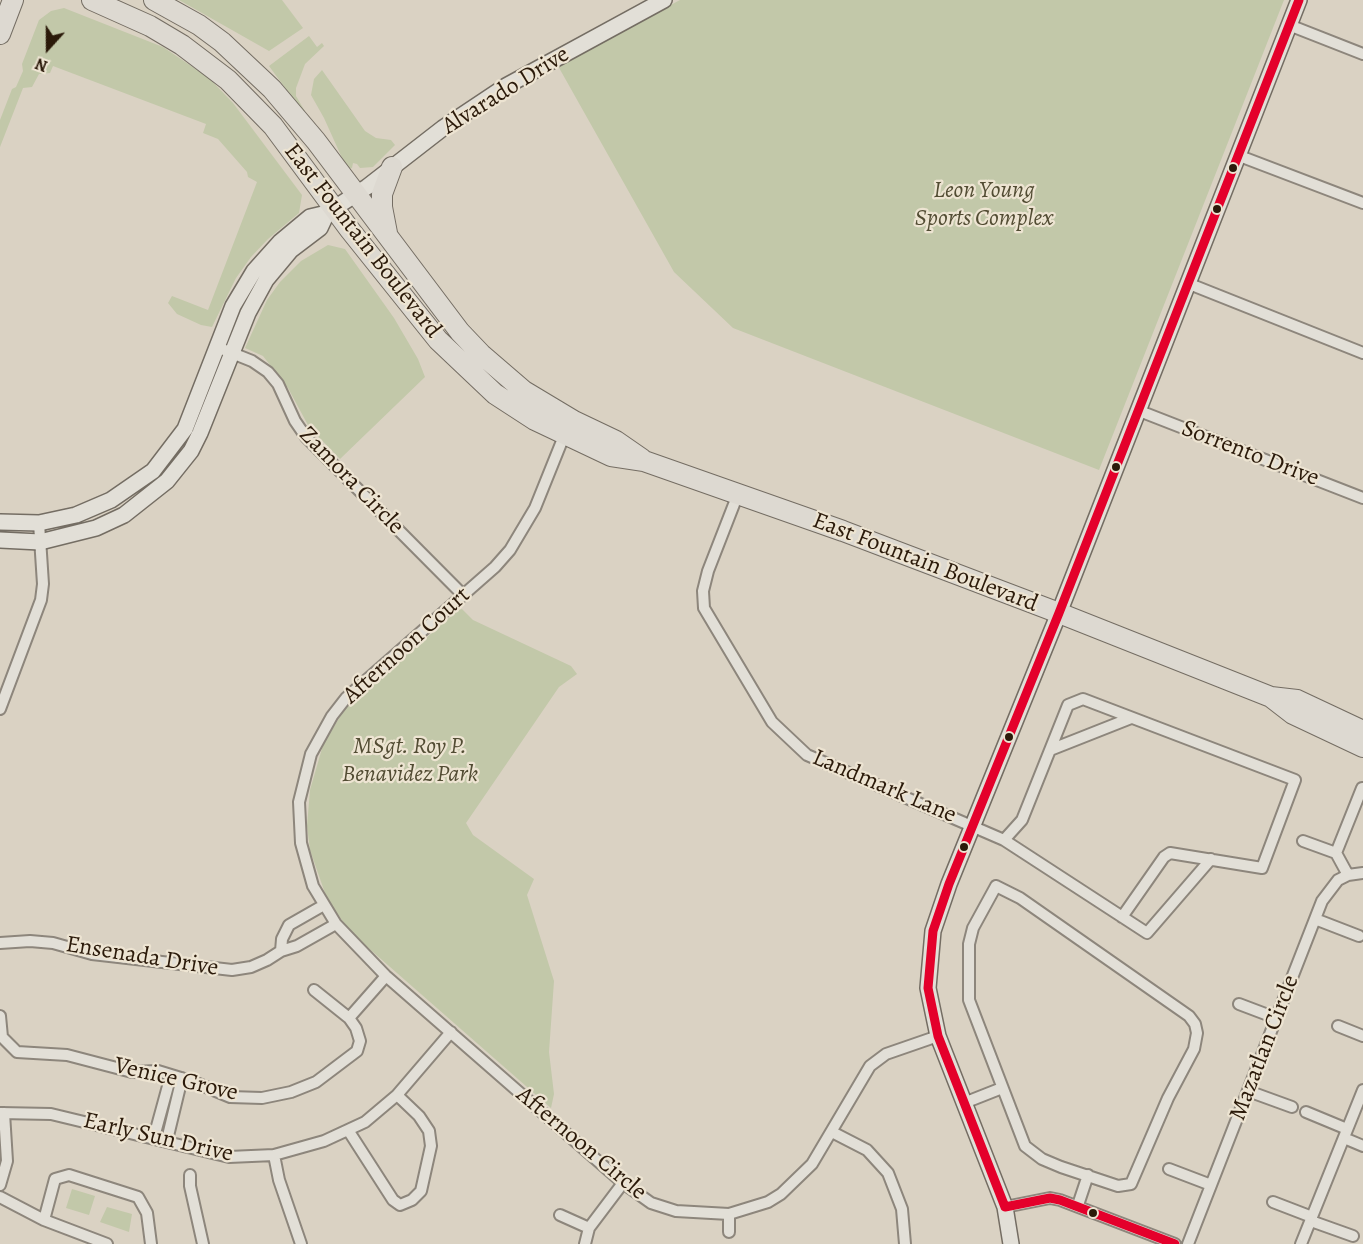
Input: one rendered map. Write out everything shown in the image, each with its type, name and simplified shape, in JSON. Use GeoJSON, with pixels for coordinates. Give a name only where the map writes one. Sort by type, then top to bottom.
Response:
{"type":"FeatureCollection","features":[{"type":"Feature","properties":{"kind":"highway"},"geometry":{"type":"LineString","coordinates":[[0,34],[13,0]]}},
{"type":"Feature","properties":{"kind":"highway","name":"East Fountain Boulevard"},"geometry":{"type":"LineString","coordinates":[[92,0],[150,26],[182,45],[228,80],[273,126],[331,211],[438,340],[495,394],[564,436],[611,456],[644,460],[738,494],[1059,613],[1271,697],[1297,700],[1363,731]]}},
{"type":"Feature","properties":{"kind":"highway","name":"East Fountain Boulevard"},"geometry":{"type":"LineString","coordinates":[[154,0],[199,25],[248,64],[291,111],[460,332],[495,368],[542,402],[616,441],[644,460]]}},
{"type":"Feature","properties":{"kind":"highway"},"geometry":{"type":"LineString","coordinates":[[389,238],[382,207],[382,194],[392,167]]}},
{"type":"Feature","properties":{"kind":"highway","name":"East Fountain Boulevard"},"geometry":{"type":"LineString","coordinates":[[1271,697],[1293,714],[1363,747]]}},
{"type":"Feature","properties":{"kind":"street","name":"Alvarado Drive"},"geometry":{"type":"LineString","coordinates":[[331,211],[443,128],[506,86],[647,4],[664,0]]}},
{"type":"Feature","properties":{"kind":"street"},"geometry":{"type":"LineString","coordinates":[[1011,1244],[1005,1208],[938,1036],[928,988],[933,931],[1299,0]]}},
{"type":"Feature","properties":{"kind":"street"},"geometry":{"type":"LineString","coordinates":[[1289,25],[1363,54]]}},
{"type":"Feature","properties":{"kind":"street"},"geometry":{"type":"LineString","coordinates":[[1237,155],[1363,203]]}},
{"type":"Feature","properties":{"kind":"street"},"geometry":{"type":"LineString","coordinates":[[0,522],[39,523],[96,508],[153,471],[185,429],[232,306],[266,256],[310,217],[331,211]]}},
{"type":"Feature","properties":{"kind":"street"},"geometry":{"type":"LineString","coordinates":[[0,540],[40,542],[81,534],[110,523],[139,505],[167,481],[200,433],[248,313],[266,280],[291,250],[320,228],[331,211]]}},
{"type":"Feature","properties":{"kind":"street"},"geometry":{"type":"LineString","coordinates":[[1187,283],[1363,353]]}},
{"type":"Feature","properties":{"kind":"street","name":"Zamora Circle"},"geometry":{"type":"LineString","coordinates":[[217,347],[232,352],[268,372],[278,384],[295,422],[306,437],[463,595]]}},
{"type":"Feature","properties":{"kind":"street","name":"Sorrento Drive"},"geometry":{"type":"LineString","coordinates":[[1137,410],[1363,498]]}},
{"type":"Feature","properties":{"kind":"street","name":"Afternoon Court"},"geometry":{"type":"LineString","coordinates":[[451,1032],[386,976],[336,924],[324,905],[305,864],[299,822],[299,802],[311,754],[332,716],[346,698],[495,567],[524,530],[564,436]]}},
{"type":"Feature","properties":{"kind":"street","name":"Landmark Lane"},"geometry":{"type":"LineString","coordinates":[[738,494],[708,571],[703,591],[704,608],[772,722],[788,740],[823,763],[1004,840],[1146,933],[1210,859]]}},
{"type":"Feature","properties":{"kind":"street"},"geometry":{"type":"LineString","coordinates":[[0,709],[41,600],[43,584],[39,523]]}},
{"type":"Feature","properties":{"kind":"street"},"geometry":{"type":"LineString","coordinates":[[1004,840],[1022,820],[1068,705],[1083,699],[1295,780],[1262,868],[1170,853],[1164,857],[1122,917]]}},
{"type":"Feature","properties":{"kind":"street"},"geometry":{"type":"LineString","coordinates":[[1050,750],[1131,718]]}},
{"type":"Feature","properties":{"kind":"street"},"geometry":{"type":"LineString","coordinates":[[1336,853],[1362,788]]}},
{"type":"Feature","properties":{"kind":"street"},"geometry":{"type":"LineString","coordinates":[[1303,841],[1336,853],[1348,875],[1363,873]]}},
{"type":"Feature","properties":{"kind":"street","name":"Mazatlan Circle"},"geometry":{"type":"LineString","coordinates":[[1188,1244],[1315,919],[1330,888],[1348,875]]}},
{"type":"Feature","properties":{"kind":"street"},"geometry":{"type":"LineString","coordinates":[[996,886],[1020,898],[1189,1016],[1195,1024],[1197,1033],[1194,1049],[1168,1098],[1135,1179],[1125,1186],[1088,1175],[1061,1167],[1030,1152],[975,1021],[969,1000],[967,980],[973,928],[996,886]]}},
{"type":"Feature","properties":{"kind":"street"},"geometry":{"type":"LineString","coordinates":[[280,951],[282,939],[289,925],[324,905]]}},
{"type":"Feature","properties":{"kind":"street"},"geometry":{"type":"LineString","coordinates":[[1315,919],[1359,936]]}},
{"type":"Feature","properties":{"kind":"street","name":"Ensenada Drive"},"geometry":{"type":"LineString","coordinates":[[0,943],[30,941],[53,943],[92,954],[232,970],[251,967],[280,951],[297,946],[336,924]]}},
{"type":"Feature","properties":{"kind":"street"},"geometry":{"type":"LineString","coordinates":[[314,990],[349,1018],[386,976]]}},
{"type":"Feature","properties":{"kind":"street"},"geometry":{"type":"LineString","coordinates":[[1239,1004],[1276,1018]]}},
{"type":"Feature","properties":{"kind":"street","name":"Venice Grove"},"geometry":{"type":"LineString","coordinates":[[0,1016],[2,1037],[16,1052],[67,1055],[132,1072],[158,1071],[230,1097],[262,1098],[291,1092],[316,1082],[357,1051],[360,1041],[356,1028],[349,1018]]}},
{"type":"Feature","properties":{"kind":"street"},"geometry":{"type":"LineString","coordinates":[[1338,1026],[1363,1036]]}},
{"type":"Feature","properties":{"kind":"street","name":"Afternoon Circle"},"geometry":{"type":"LineString","coordinates":[[451,1032],[639,1195],[661,1207],[701,1215],[729,1214],[768,1202],[781,1194],[812,1164],[870,1066],[886,1054],[938,1036]]}},
{"type":"Feature","properties":{"kind":"street","name":"Early Sun Drive"},"geometry":{"type":"LineString","coordinates":[[2,1113],[51,1114],[229,1156],[274,1155],[307,1147],[365,1122],[397,1095],[451,1032]]}},
{"type":"Feature","properties":{"kind":"street"},"geometry":{"type":"LineString","coordinates":[[153,1137],[176,1076]]}},
{"type":"Feature","properties":{"kind":"street"},"geometry":{"type":"LineString","coordinates":[[167,1140],[176,1076]]}},
{"type":"Feature","properties":{"kind":"street"},"geometry":{"type":"LineString","coordinates":[[964,1103],[1002,1088]]}},
{"type":"Feature","properties":{"kind":"street"},"geometry":{"type":"LineString","coordinates":[[1301,1244],[1363,1090]]}},
{"type":"Feature","properties":{"kind":"street"},"geometry":{"type":"LineString","coordinates":[[1248,1091],[1292,1107]]}},
{"type":"Feature","properties":{"kind":"street"},"geometry":{"type":"LineString","coordinates":[[348,1130],[393,1200],[400,1205],[412,1200],[421,1191],[431,1146],[429,1131],[419,1116],[397,1095]]}},
{"type":"Feature","properties":{"kind":"street"},"geometry":{"type":"LineString","coordinates":[[1306,1112],[1363,1146]]}},
{"type":"Feature","properties":{"kind":"street"},"geometry":{"type":"LineString","coordinates":[[0,1185],[7,1161],[2,1113]]}},
{"type":"Feature","properties":{"kind":"street"},"geometry":{"type":"LineString","coordinates":[[832,1132],[867,1150],[888,1173],[902,1209],[905,1244]]}},
{"type":"Feature","properties":{"kind":"street"},"geometry":{"type":"LineString","coordinates":[[274,1155],[279,1180],[301,1244]]}},
{"type":"Feature","properties":{"kind":"street"},"geometry":{"type":"LineString","coordinates":[[1169,1169],[1211,1185]]}},
{"type":"Feature","properties":{"kind":"street"},"geometry":{"type":"LineString","coordinates":[[44,1220],[55,1179],[69,1175],[138,1197],[147,1213],[151,1244]]}},
{"type":"Feature","properties":{"kind":"street"},"geometry":{"type":"LineString","coordinates":[[190,1175],[190,1186],[203,1244]]}},
{"type":"Feature","properties":{"kind":"street"},"geometry":{"type":"LineString","coordinates":[[1078,1205],[1088,1175]]}},
{"type":"Feature","properties":{"kind":"street"},"geometry":{"type":"LineString","coordinates":[[587,1244],[589,1228],[623,1183]]}},
{"type":"Feature","properties":{"kind":"street"},"geometry":{"type":"LineString","coordinates":[[0,1197],[44,1220],[107,1244]]}},
{"type":"Feature","properties":{"kind":"street"},"geometry":{"type":"LineString","coordinates":[[1005,1208],[1050,1198],[1078,1205],[1175,1244]]}},
{"type":"Feature","properties":{"kind":"street"},"geometry":{"type":"LineString","coordinates":[[1273,1202],[1353,1236]]}},
{"type":"Feature","properties":{"kind":"street"},"geometry":{"type":"LineString","coordinates":[[729,1214],[729,1232]]}},
{"type":"Feature","properties":{"kind":"street"},"geometry":{"type":"LineString","coordinates":[[560,1215],[589,1228]]}},
{"type":"Feature","properties":{"kind":"green space"},"geometry":{"type":"Polygon","coordinates":[[[179,0],[282,0],[303,28],[269,51],[179,0]]]}},
{"type":"Feature","properties":{"kind":"green space","name":"Leon Young Sports Complex"},"geometry":{"type":"Polygon","coordinates":[[[680,0],[1284,0],[1099,470],[733,328],[674,272],[558,66],[680,0]]]}},
{"type":"Feature","properties":{"kind":"green space"},"geometry":{"type":"Polygon","coordinates":[[[64,8],[163,47],[209,78],[233,103],[302,195],[299,213],[268,239],[236,278],[212,327],[201,325],[177,314],[168,303],[172,296],[208,310],[257,182],[248,177],[247,172],[218,139],[203,133],[206,124],[53,66],[50,73],[39,74],[32,87],[23,88],[0,147],[0,120],[12,89],[16,87],[23,71],[22,64],[39,20],[51,11],[64,8]]]}},
{"type":"Feature","properties":{"kind":"green space"},"geometry":{"type":"Polygon","coordinates":[[[309,36],[317,47],[322,43],[324,46],[305,64],[296,88],[296,96],[305,115],[269,66],[309,36]]]}},
{"type":"Feature","properties":{"kind":"green space"},"geometry":{"type":"Polygon","coordinates":[[[322,70],[365,131],[376,138],[391,140],[395,145],[373,167],[360,168],[353,163],[352,168],[347,169],[311,95],[314,79],[322,70]]]}},
{"type":"Feature","properties":{"kind":"green space"},"geometry":{"type":"Polygon","coordinates":[[[328,245],[345,249],[394,318],[418,359],[425,377],[340,459],[309,427],[288,388],[263,356],[245,348],[267,300],[280,282],[301,261],[328,245]]]}},
{"type":"Feature","properties":{"kind":"green space","name":"MSgt. Roy P. Benavidez Park"},"geometry":{"type":"Polygon","coordinates":[[[462,609],[473,620],[571,666],[577,674],[559,687],[466,823],[473,835],[534,879],[527,895],[554,981],[549,1052],[554,1094],[551,1108],[349,931],[326,896],[310,850],[307,826],[310,790],[323,745],[344,710],[458,610],[462,609]]]}},
{"type":"Feature","properties":{"kind":"green space"},"geometry":{"type":"Polygon","coordinates":[[[72,1189],[95,1196],[89,1215],[66,1208],[72,1189]]]}},
{"type":"Feature","properties":{"kind":"green space"},"geometry":{"type":"Polygon","coordinates":[[[107,1207],[132,1214],[129,1232],[100,1222],[107,1207]]]}},
{"type":"Feature","properties":{"kind":"transit line"},"geometry":{"type":"LineString","coordinates":[[1005,1207],[938,1036],[928,988],[933,931],[949,884],[1059,613],[1299,0]]}},
{"type":"Feature","properties":{"kind":"transit line"},"geometry":{"type":"LineString","coordinates":[[1005,1207],[1050,1198],[1060,1200],[1175,1244]]}}]}
